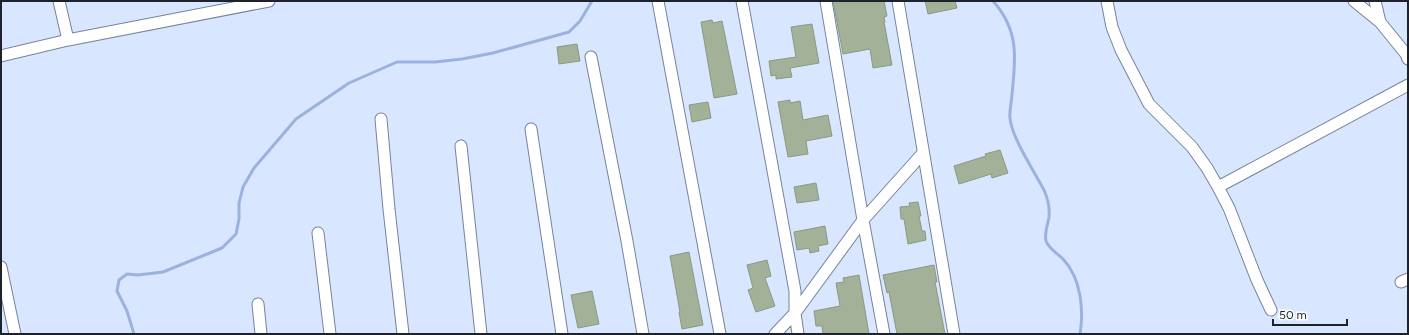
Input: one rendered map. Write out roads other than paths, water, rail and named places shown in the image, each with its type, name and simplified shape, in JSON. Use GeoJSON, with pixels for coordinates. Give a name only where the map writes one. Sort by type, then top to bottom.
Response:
{"type":"FeatureCollection","features":[{"type":"Feature","properties":{"kind":"street"},"geometry":{"type":"LineString","coordinates":[[59,1],[68,40]]}},
{"type":"Feature","properties":{"kind":"street"},"geometry":{"type":"LineString","coordinates":[[1,56],[68,40],[269,1]]}},
{"type":"Feature","properties":{"kind":"street"},"geometry":{"type":"LineString","coordinates":[[658,1],[720,334]]}},
{"type":"Feature","properties":{"kind":"street"},"geometry":{"type":"LineString","coordinates":[[742,1],[795,291],[794,313],[798,334]]}},
{"type":"Feature","properties":{"kind":"street"},"geometry":{"type":"LineString","coordinates":[[826,1],[884,334]]}},
{"type":"Feature","properties":{"kind":"street"},"geometry":{"type":"LineString","coordinates":[[898,1],[954,334]]}},
{"type":"Feature","properties":{"kind":"street"},"geometry":{"type":"LineString","coordinates":[[1107,1],[1112,26],[1121,50],[1149,104],[1192,147],[1207,168],[1229,208],[1257,280],[1271,310]]}},
{"type":"Feature","properties":{"kind":"street"},"geometry":{"type":"LineString","coordinates":[[1354,1],[1380,22],[1406,54],[1408,59]]}},
{"type":"Feature","properties":{"kind":"street"},"geometry":{"type":"LineString","coordinates":[[1375,1],[1380,22]]}},
{"type":"Feature","properties":{"kind":"street"},"geometry":{"type":"LineString","coordinates":[[591,57],[627,241],[643,334]]}},
{"type":"Feature","properties":{"kind":"street"},"geometry":{"type":"LineString","coordinates":[[1218,187],[1295,144],[1408,85]]}},
{"type":"Feature","properties":{"kind":"street"},"geometry":{"type":"LineString","coordinates":[[381,119],[389,209],[403,334]]}},
{"type":"Feature","properties":{"kind":"street"},"geometry":{"type":"LineString","coordinates":[[531,129],[562,334]]}},
{"type":"Feature","properties":{"kind":"street"},"geometry":{"type":"LineString","coordinates":[[461,146],[481,334]]}},
{"type":"Feature","properties":{"kind":"street"},"geometry":{"type":"LineString","coordinates":[[776,334],[794,313],[863,220],[923,153]]}},
{"type":"Feature","properties":{"kind":"street"},"geometry":{"type":"LineString","coordinates":[[318,232],[330,334]]}},
{"type":"Feature","properties":{"kind":"street"},"geometry":{"type":"LineString","coordinates":[[1,267],[15,334]]}},
{"type":"Feature","properties":{"kind":"street"},"geometry":{"type":"LineString","coordinates":[[258,304],[262,334]]}},
{"type":"Feature","properties":{"kind":"waterway"},"geometry":{"type":"LineString","coordinates":[[134,334],[127,311],[117,291],[119,280],[127,274],[138,275],[163,272],[222,248],[236,234],[239,219],[239,203],[243,187],[254,168],[296,119],[349,83],[397,62],[435,62],[462,59],[493,53],[569,32],[580,21],[592,1]]}},
{"type":"Feature","properties":{"kind":"waterway"},"geometry":{"type":"LineString","coordinates":[[993,1],[1008,23],[1014,45],[1015,56],[1010,115],[1011,126],[1048,200],[1049,220],[1046,232],[1047,244],[1063,259],[1074,275],[1077,284],[1080,294],[1082,314],[1080,334]]}}]}
